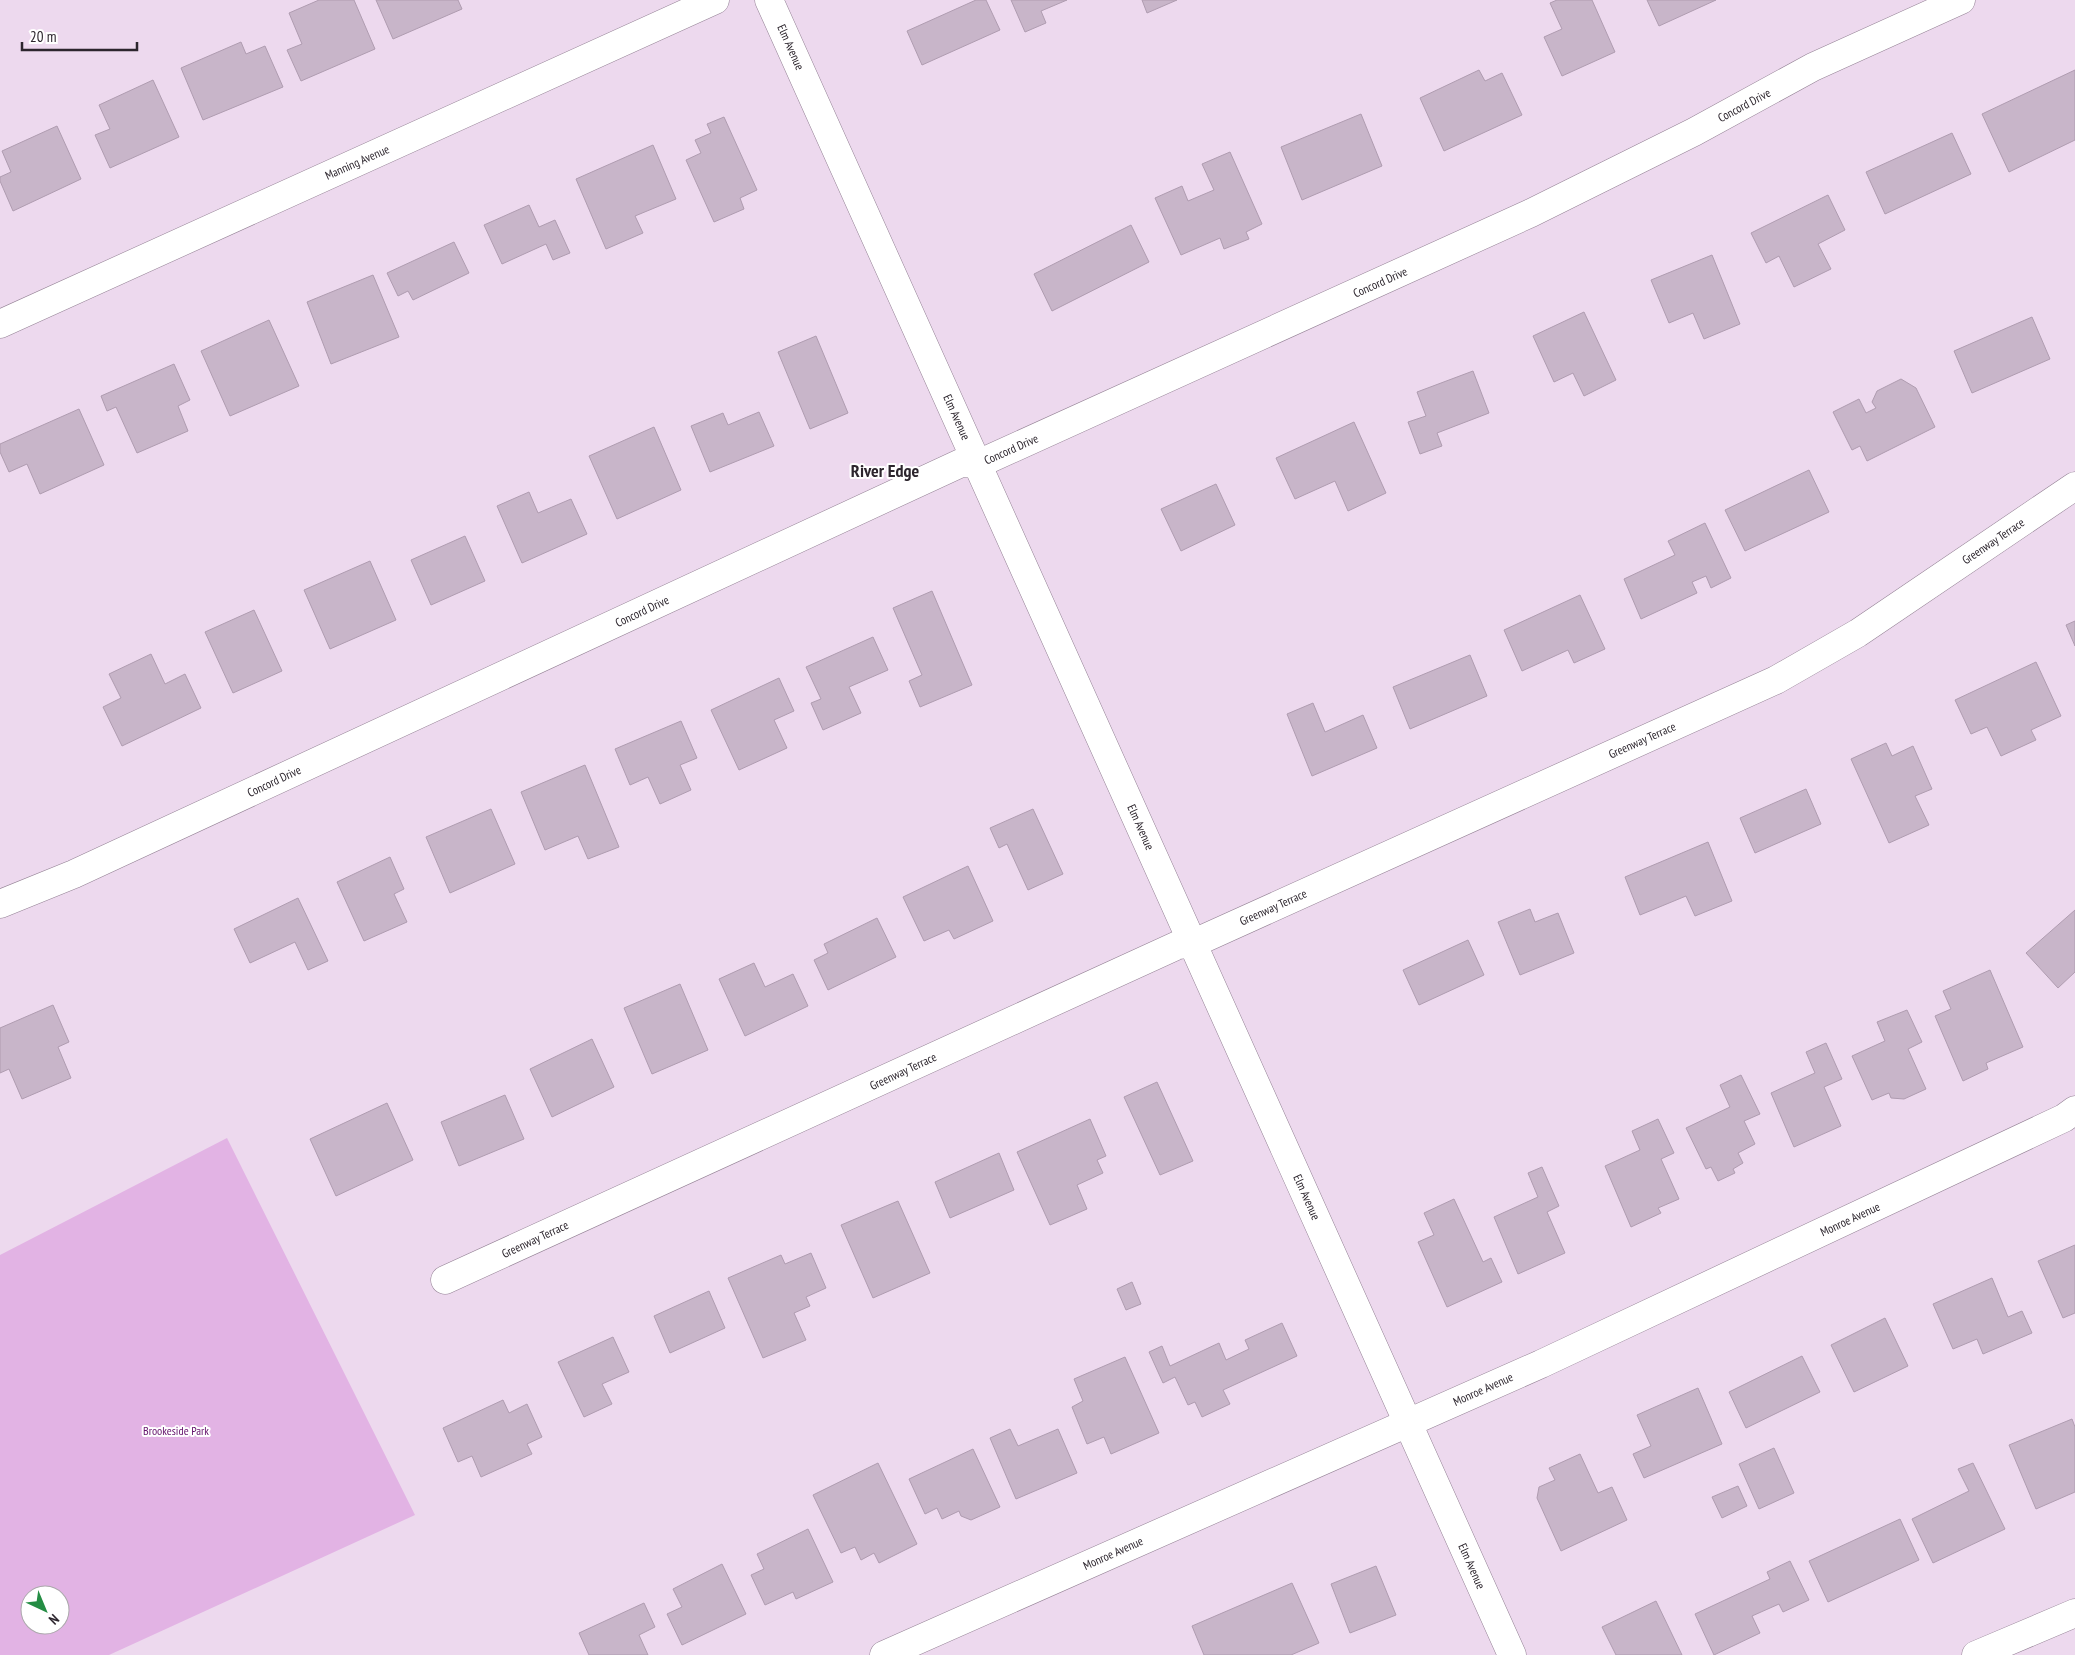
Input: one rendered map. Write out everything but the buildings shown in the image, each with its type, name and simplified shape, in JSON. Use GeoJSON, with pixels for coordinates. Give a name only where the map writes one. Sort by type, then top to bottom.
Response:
{"type":"FeatureCollection","features":[{"type":"Feature","properties":{"kind":"street","name":"Manning Avenue"},"geometry":{"type":"LineString","coordinates":[[0,324],[715,0]]}},
{"type":"Feature","properties":{"kind":"street","name":"Elm Avenue"},"geometry":{"type":"LineString","coordinates":[[769,0],[1194,943],[1512,1655]]}},
{"type":"Feature","properties":{"kind":"street","name":"Concord Drive"},"geometry":{"type":"LineString","coordinates":[[0,904],[83,870],[961,463],[978,464],[1531,213],[1694,132],[1813,67],[1961,0]]}},
{"type":"Feature","properties":{"kind":"street","name":"Greenway Terrace"},"geometry":{"type":"LineString","coordinates":[[445,1280],[1178,945],[1194,943],[1776,680],[1858,633],[2075,486]]}},
{"type":"Feature","properties":{"kind":"street","name":"Monroe Avenue"},"geometry":{"type":"LineString","coordinates":[[884,1655],[1550,1359],[2064,1118],[2075,1110]]}},
{"type":"Feature","properties":{"kind":"street"},"geometry":{"type":"LineString","coordinates":[[1976,1655],[2075,1613]]}},
{"type":"Feature","properties":{"kind":"green space","name":"Brookeside Park"},"geometry":{"type":"Polygon","coordinates":[[[227,1138],[415,1515],[109,1655],[0,1655],[0,1255],[227,1138]]]}},
{"type":"Feature","properties":{"kind":"district","name":"River Edge"},"geometry":{"type":"Point","coordinates":[885,470]}}]}
